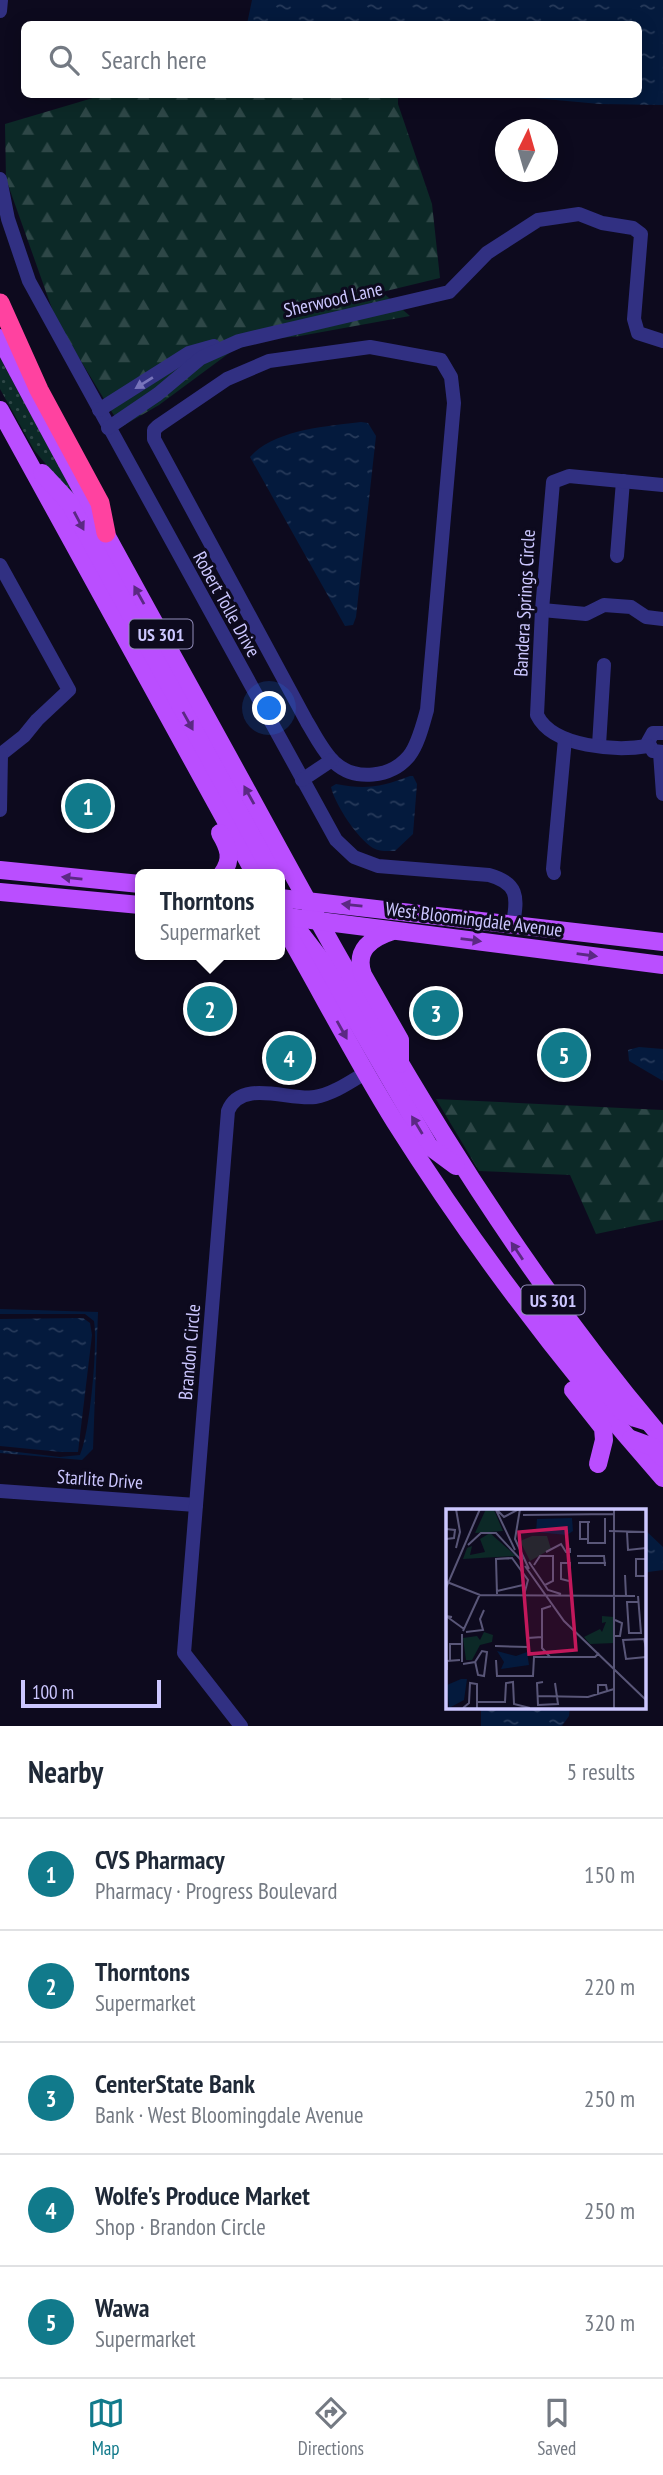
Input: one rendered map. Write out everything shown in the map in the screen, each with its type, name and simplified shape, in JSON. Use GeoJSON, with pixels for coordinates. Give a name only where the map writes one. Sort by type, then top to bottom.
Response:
{"type":"FeatureCollection","features":[{"type":"Feature","properties":{"kind":"highway"},"geometry":{"type":"LineString","coordinates":[[0,303],[39,390],[100,503],[106,533]]}},
{"type":"Feature","properties":{"kind":"main road","name":"US 301"},"geometry":{"type":"LineString","coordinates":[[0,338],[106,533],[273,869]]}},
{"type":"Feature","properties":{"kind":"main road","name":"US 301"},"geometry":{"type":"LineString","coordinates":[[0,410],[252,869]]}},
{"type":"Feature","properties":{"kind":"main road"},"geometry":{"type":"LineString","coordinates":[[22,449],[69,502],[270,869]]}},
{"type":"Feature","properties":{"kind":"main road"},"geometry":{"type":"LineString","coordinates":[[108,606],[117,644],[226,844],[229,857],[224,869]]}},
{"type":"Feature","properties":{"kind":"main road"},"geometry":{"type":"LineString","coordinates":[[0,870],[135,884]]}},
{"type":"Feature","properties":{"kind":"main road"},"geometry":{"type":"LineString","coordinates":[[0,892],[135,905]]}},
{"type":"Feature","properties":{"kind":"main road","name":"US 301"},"geometry":{"type":"LineString","coordinates":[[285,894],[365,1073],[483,1250],[560,1354],[663,1478]]}},
{"type":"Feature","properties":{"kind":"main road"},"geometry":{"type":"LineString","coordinates":[[285,894],[429,1146],[465,1172]]}},
{"type":"Feature","properties":{"kind":"main road","name":"US 301"},"geometry":{"type":"LineString","coordinates":[[293,910],[401,1067],[465,1172],[557,1306],[663,1439]]}},
{"type":"Feature","properties":{"kind":"main road","name":"West Bloomingdale Avenue"},"geometry":{"type":"LineString","coordinates":[[293,910],[513,923],[663,942]]}},
{"type":"Feature","properties":{"kind":"main road","name":"West Bloomingdale Avenue"},"geometry":{"type":"LineString","coordinates":[[293,910],[347,924],[394,931],[663,965]]}},
{"type":"Feature","properties":{"kind":"main road"},"geometry":{"type":"LineString","coordinates":[[394,931],[370,941],[363,949],[360,963],[363,975],[400,1040],[401,1067]]}},
{"type":"Feature","properties":{"kind":"main road"},"geometry":{"type":"LineString","coordinates":[[453,1208],[461,1241],[603,1428],[604,1440],[598,1464]]}},
{"type":"Feature","properties":{"kind":"main road"},"geometry":{"type":"LineString","coordinates":[[483,1250],[509,1271],[622,1411],[648,1422]]}},
{"type":"Feature","properties":{"kind":"main road"},"geometry":{"type":"LineString","coordinates":[[628,1438],[653,1447],[663,1458]]}},
{"type":"Feature","properties":{"kind":"street"},"geometry":{"type":"LineString","coordinates":[[0,11],[1,0]]}},
{"type":"Feature","properties":{"kind":"street","name":"Robert Tolle Drive"},"geometry":{"type":"LineString","coordinates":[[0,179],[8,219],[29,281],[336,840],[347,852],[378,866],[502,878],[515,894],[513,923]]}},
{"type":"Feature","properties":{"kind":"street","name":"Sherwood Lane"},"geometry":{"type":"LineString","coordinates":[[108,428],[158,394],[201,358],[239,341],[449,292],[487,253],[538,220],[579,214],[602,223],[633,228],[641,234],[634,319],[638,333],[663,341]]}},
{"type":"Feature","properties":{"kind":"street"},"geometry":{"type":"LineString","coordinates":[[370,346],[442,360],[451,377],[454,403],[428,710],[409,756],[391,769],[373,776],[352,773],[332,760],[307,722],[175,479],[154,439],[154,430],[227,379],[269,361],[370,346]]}},
{"type":"Feature","properties":{"kind":"street","name":"Sherwood Lane"},"geometry":{"type":"LineString","coordinates":[[99,410],[189,353],[207,347],[226,347]]}},
{"type":"Feature","properties":{"kind":"street","name":"Bandera Springs Circle"},"geometry":{"type":"LineString","coordinates":[[657,750],[577,744],[540,722],[537,715],[541,610],[553,482],[569,476],[663,485]]}},
{"type":"Feature","properties":{"kind":"street"},"geometry":{"type":"LineString","coordinates":[[617,556],[623,481]]}},
{"type":"Feature","properties":{"kind":"street"},"geometry":{"type":"LineString","coordinates":[[0,565],[69,690],[24,736],[1,754],[0,807]]}},
{"type":"Feature","properties":{"kind":"street"},"geometry":{"type":"LineString","coordinates":[[541,610],[586,614],[604,605],[631,607],[646,617],[663,619]]}},
{"type":"Feature","properties":{"kind":"street"},"geometry":{"type":"LineString","coordinates":[[599,746],[604,665]]}},
{"type":"Feature","properties":{"kind":"street"},"geometry":{"type":"LineString","coordinates":[[663,733],[653,733],[648,739],[657,750],[663,794]]}},
{"type":"Feature","properties":{"kind":"street"},"geometry":{"type":"LineString","coordinates":[[554,873],[552,869],[565,739]]}},
{"type":"Feature","properties":{"kind":"street"},"geometry":{"type":"LineString","coordinates":[[302,780],[332,760]]}},
{"type":"Feature","properties":{"kind":"street","name":"Brandon Circle"},"geometry":{"type":"LineString","coordinates":[[241,1726],[184,1653],[230,1105],[249,1094],[305,1098],[319,1096],[365,1073]]}},
{"type":"Feature","properties":{"kind":"street","name":"Starlite Drive"},"geometry":{"type":"LineString","coordinates":[[0,1491],[196,1506]]}},
{"type":"Feature","properties":{"kind":"green space"},"geometry":{"type":"Polygon","coordinates":[[[93,98],[398,98],[432,204],[440,278],[382,292],[410,316],[300,336],[262,340],[232,351],[159,405],[121,427],[56,320],[6,179],[5,124],[93,98]]]}},
{"type":"Feature","properties":{"kind":"green space"},"geometry":{"type":"Polygon","coordinates":[[[0,358],[75,499],[34,450],[0,389],[0,358]]]}},
{"type":"Feature","properties":{"kind":"green space"},"geometry":{"type":"Polygon","coordinates":[[[436,1099],[663,1110],[663,1220],[596,1234],[570,1175],[479,1171],[436,1099]]]}},
{"type":"Feature","properties":{"kind":"water"},"geometry":{"type":"Polygon","coordinates":[[[252,0],[663,0],[663,105],[599,104],[536,98],[642,98],[642,21],[248,21],[252,0]]]}},
{"type":"Feature","properties":{"kind":"water"},"geometry":{"type":"Polygon","coordinates":[[[368,423],[376,436],[356,617],[353,625],[345,626],[250,457],[260,448],[286,435],[368,423]]]}},
{"type":"Feature","properties":{"kind":"water"},"geometry":{"type":"Polygon","coordinates":[[[413,776],[417,784],[413,834],[395,851],[375,849],[367,844],[348,821],[331,787],[336,784],[373,786],[413,776]]]}},
{"type":"Feature","properties":{"kind":"water"},"geometry":{"type":"Polygon","coordinates":[[[639,1047],[663,1049],[663,1081],[629,1061],[628,1050],[639,1047]]]}},
{"type":"Feature","properties":{"kind":"water"},"geometry":{"type":"Polygon","coordinates":[[[0,1309],[98,1312],[93,1449],[82,1460],[0,1453],[0,1450],[60,1457],[80,1455],[92,1389],[94,1321],[85,1314],[0,1314],[0,1309]]]}},
{"type":"Feature","properties":{"kind":"water"},"geometry":{"type":"Polygon","coordinates":[[[83,1318],[90,1323],[92,1335],[78,1452],[0,1446],[0,1319],[83,1318]]]}},
{"type":"Feature","properties":{"kind":"water"},"geometry":{"type":"Polygon","coordinates":[[[646,1531],[663,1547],[663,1570],[648,1572],[646,1575],[646,1531]]]}},
{"type":"Feature","properties":{"kind":"water"},"geometry":{"type":"Polygon","coordinates":[[[481,1708],[570,1708],[569,1716],[562,1726],[481,1726],[481,1708]]]}},
{"type":"Feature","properties":{"kind":"place","name":"CVS Pharmacy"},"geometry":{"type":"Point","coordinates":[88,806]}},
{"type":"Feature","properties":{"kind":"place","name":"Thorntons"},"geometry":{"type":"Point","coordinates":[210,1009]}},
{"type":"Feature","properties":{"kind":"place","name":"CenterState Bank"},"geometry":{"type":"Point","coordinates":[436,1013]}},
{"type":"Feature","properties":{"kind":"place","name":"Wawa"},"geometry":{"type":"Point","coordinates":[564,1055]}},
{"type":"Feature","properties":{"kind":"place","name":"Wolfe's Produce Market"},"geometry":{"type":"Point","coordinates":[289,1058]}}]}
